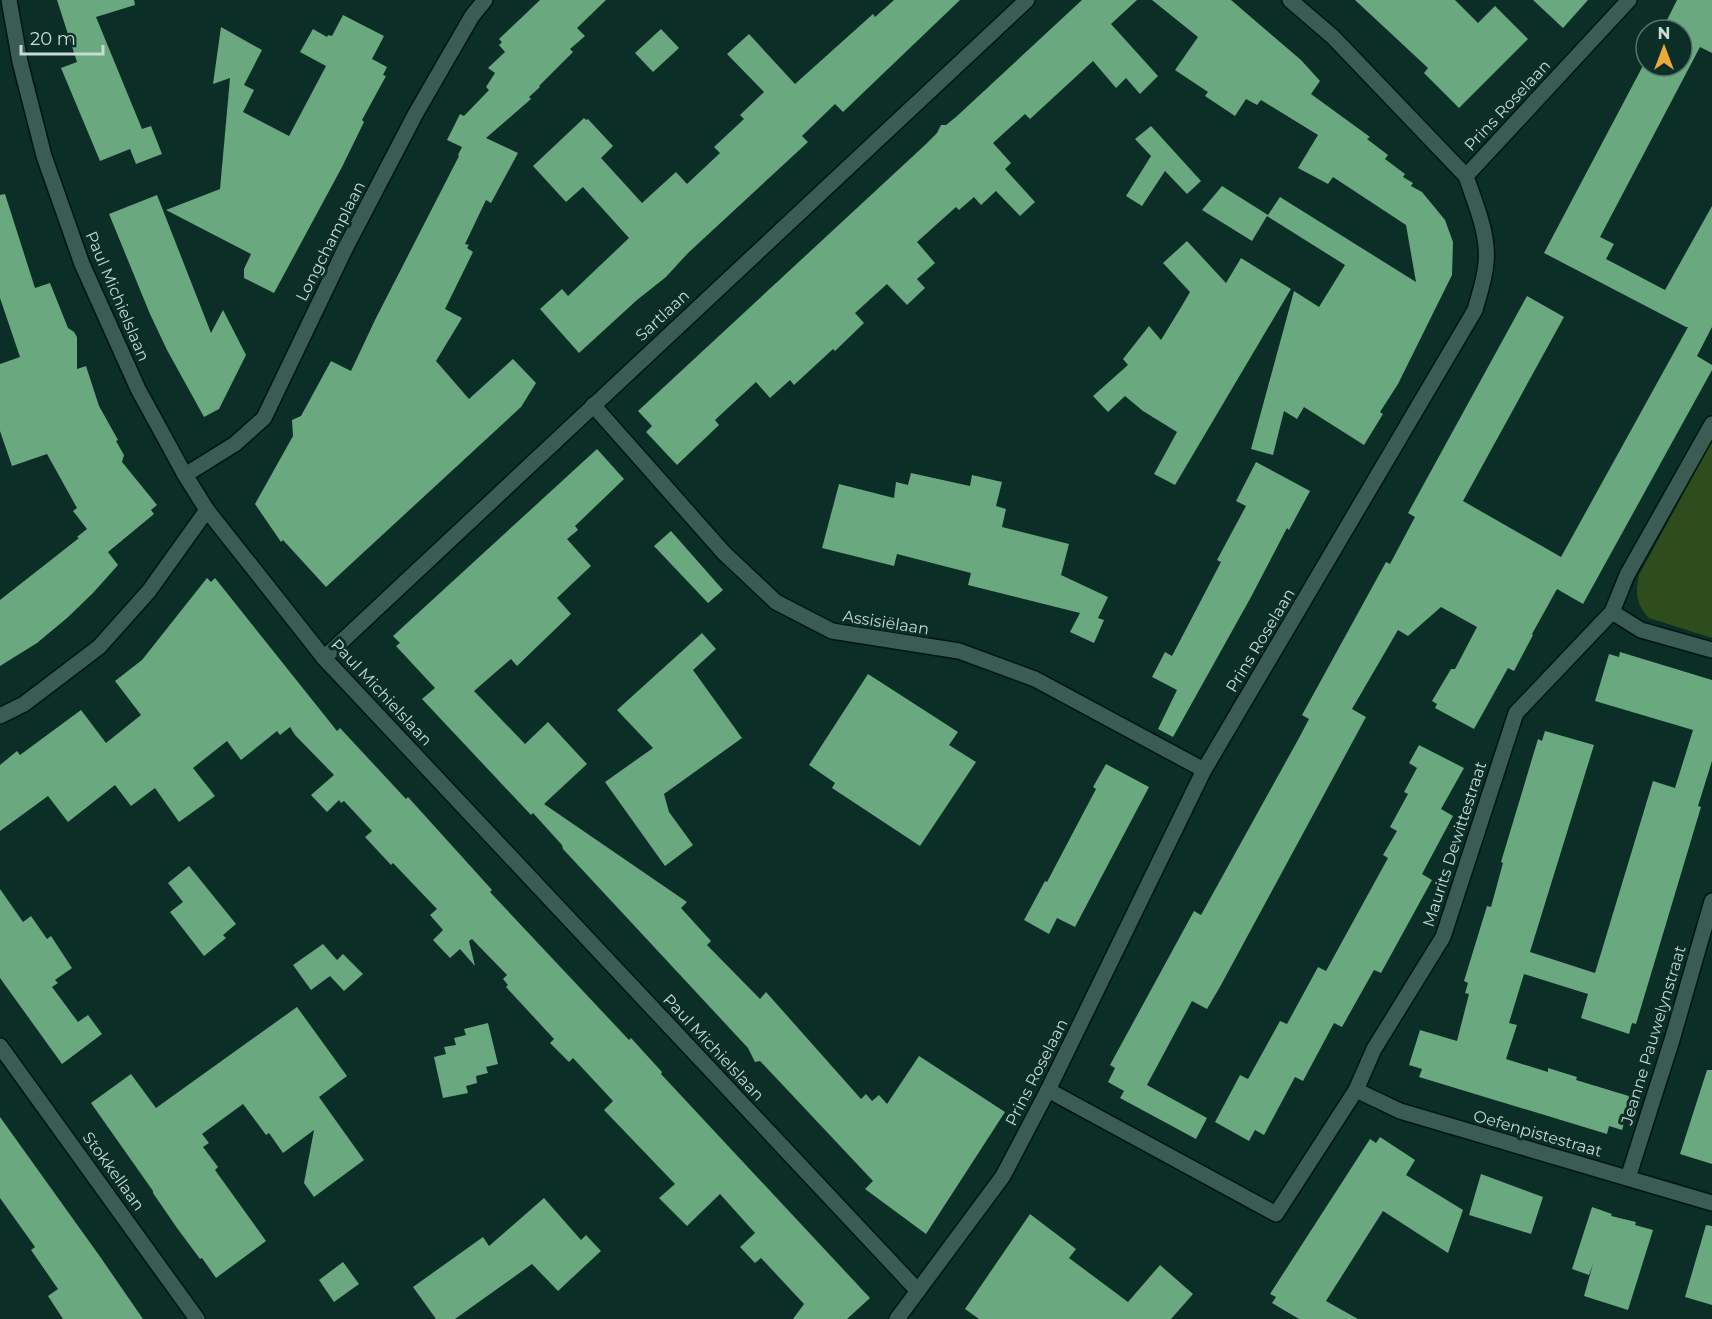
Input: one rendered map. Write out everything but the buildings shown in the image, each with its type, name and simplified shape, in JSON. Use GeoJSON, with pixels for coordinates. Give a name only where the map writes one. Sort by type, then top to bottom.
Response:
{"type":"FeatureCollection","features":[{"type":"Feature","properties":{"kind":"street","name":"Paul Michielslaan"},"geometry":{"type":"LineString","coordinates":[[9,0],[20,62],[44,156],[82,264],[138,388],[185,475],[207,510],[324,658],[918,1291]]}},
{"type":"Feature","properties":{"kind":"street","name":"Longchamplaan"},"geometry":{"type":"LineString","coordinates":[[185,475],[235,444],[264,418],[345,249],[416,113],[472,16],[484,0]]}},
{"type":"Feature","properties":{"kind":"street","name":"Sartlaan"},"geometry":{"type":"LineString","coordinates":[[324,658],[1027,0]]}},
{"type":"Feature","properties":{"kind":"street"},"geometry":{"type":"LineString","coordinates":[[1290,0],[1333,37],[1466,176]]}},
{"type":"Feature","properties":{"kind":"street","name":"Prins Roselaan"},"geometry":{"type":"LineString","coordinates":[[897,1319],[1003,1176],[1048,1090],[1204,770],[1475,310],[1486,264],[1485,241],[1466,176],[1629,0]]}},
{"type":"Feature","properties":{"kind":"street","name":"Assisiëlaan"},"geometry":{"type":"LineString","coordinates":[[592,405],[724,553],[776,603],[832,631],[959,651],[1035,679],[1204,770]]}},
{"type":"Feature","properties":{"kind":"street","name":"Maurits Dewittestraat"},"geometry":{"type":"LineString","coordinates":[[1048,1090],[1276,1214],[1356,1090],[1374,1049],[1443,937],[1516,713],[1612,612],[1627,575],[1712,424]]}},
{"type":"Feature","properties":{"kind":"street"},"geometry":{"type":"LineString","coordinates":[[0,716],[24,704],[99,647],[149,591],[207,510]]}},
{"type":"Feature","properties":{"kind":"street"},"geometry":{"type":"LineString","coordinates":[[1612,612],[1641,630],[1712,650]]}},
{"type":"Feature","properties":{"kind":"street","name":"Jeanne Pauwelynstraat"},"geometry":{"type":"LineString","coordinates":[[1628,1178],[1672,1040],[1712,901]]}},
{"type":"Feature","properties":{"kind":"street","name":"Stokkellaan"},"geometry":{"type":"LineString","coordinates":[[0,1046],[197,1319]]}},
{"type":"Feature","properties":{"kind":"street","name":"Oefenpistestraat"},"geometry":{"type":"LineString","coordinates":[[1356,1090],[1400,1111],[1712,1203]]}},
{"type":"Feature","properties":{"kind":"green space"},"geometry":{"type":"Polygon","coordinates":[[[1712,441],[1712,638],[1649,618],[1639,603],[1637,587],[1639,575],[1712,441]]]}}]}
